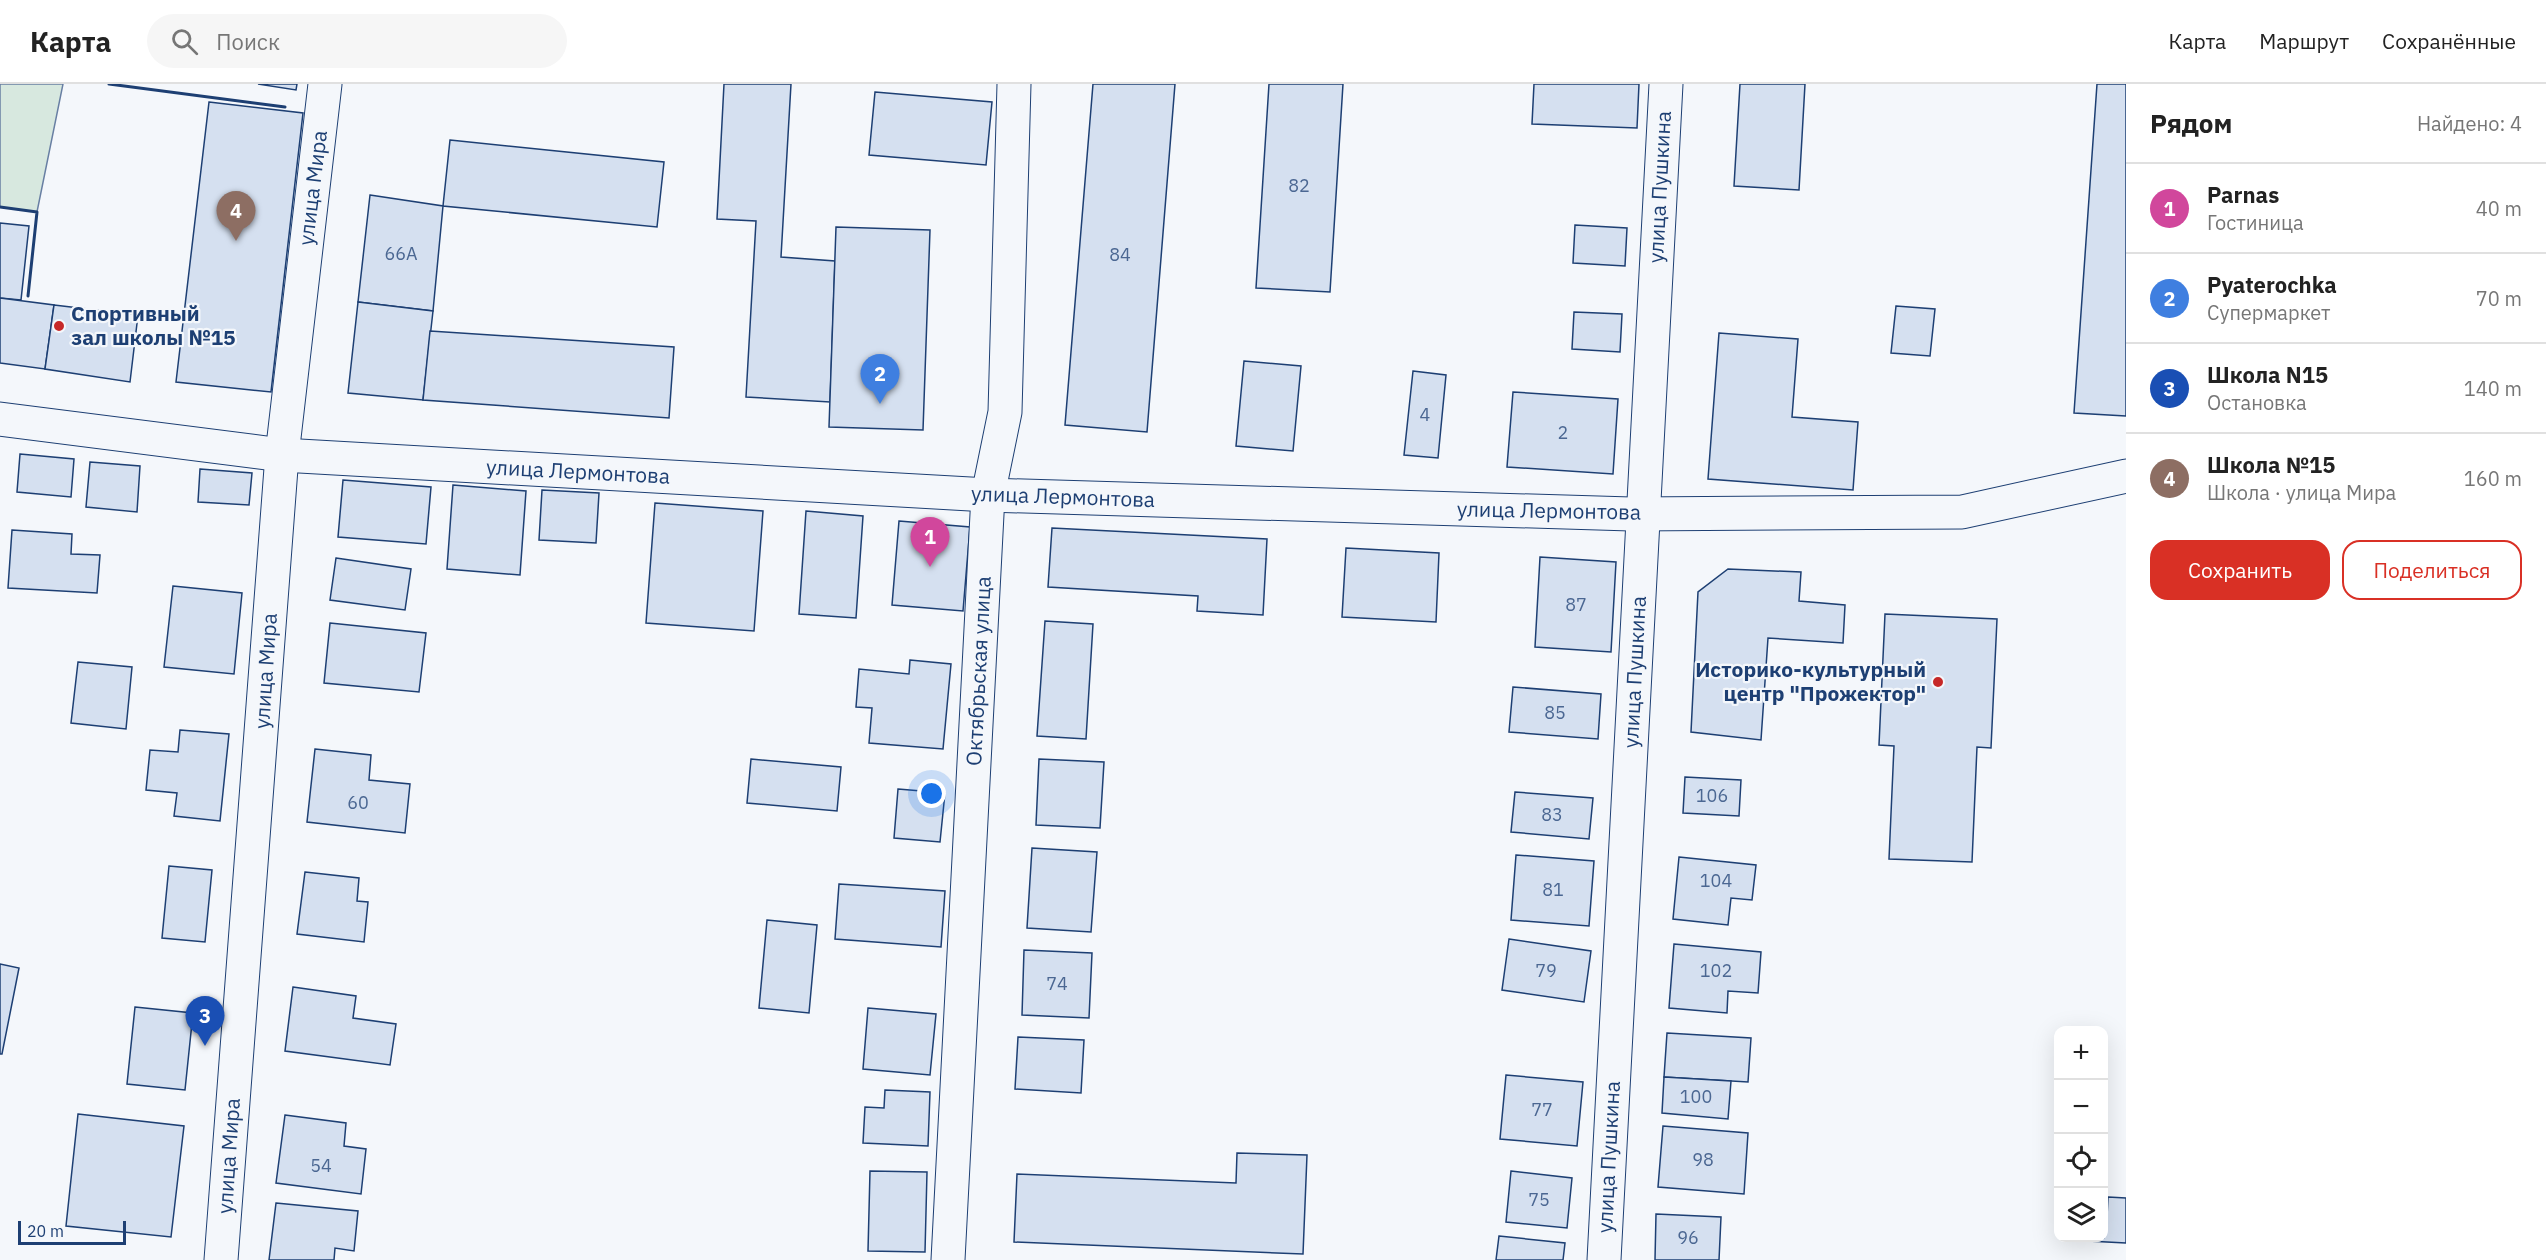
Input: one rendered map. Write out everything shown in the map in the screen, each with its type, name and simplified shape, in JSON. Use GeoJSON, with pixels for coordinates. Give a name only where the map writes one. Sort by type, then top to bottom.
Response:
{"type":"FeatureCollection","features":[{"type":"Feature","properties":{"kind":"street","name":"улица Мира"},"geometry":{"type":"LineString","coordinates":[[221,1260],[282,455],[325,84]]}},
{"type":"Feature","properties":{"kind":"street","name":"Октябрьская улица"},"geometry":{"type":"LineString","coordinates":[[948,1260],[988,495],[1005,412],[1014,84]]}},
{"type":"Feature","properties":{"kind":"street","name":"улица Пушкина"},"geometry":{"type":"LineString","coordinates":[[1604,1260],[1666,84]]}},
{"type":"Feature","properties":{"kind":"street","name":"улица Лермонтова"},"geometry":{"type":"LineString","coordinates":[[0,419],[282,455],[988,495],[1643,514],[1962,512],[2126,476]]}},
{"type":"Feature","properties":{"kind":"shaded area"},"geometry":{"type":"Polygon","coordinates":[[[0,84],[63,84],[37,212],[0,207],[0,84]]]}},
{"type":"Feature","properties":{"kind":"building"},"geometry":{"type":"Polygon","coordinates":[[[258,84],[297,84],[296,90],[258,84]]]}},
{"type":"Feature","properties":{"kind":"building"},"geometry":{"type":"Polygon","coordinates":[[[724,84],[791,84],[781,257],[835,261],[830,402],[746,397],[756,221],[717,219],[724,84]]]}},
{"type":"Feature","properties":{"kind":"building"},"geometry":{"type":"Polygon","coordinates":[[[1093,84],[1175,84],[1147,432],[1065,425],[1093,84]]]}},
{"type":"Feature","properties":{"kind":"building"},"geometry":{"type":"Polygon","coordinates":[[[1269,84],[1343,84],[1330,292],[1256,288],[1269,84]]]}},
{"type":"Feature","properties":{"kind":"building"},"geometry":{"type":"Polygon","coordinates":[[[1534,84],[1639,84],[1637,128],[1532,124],[1534,84]]]}},
{"type":"Feature","properties":{"kind":"building"},"geometry":{"type":"Polygon","coordinates":[[[1740,84],[1805,84],[1799,190],[1734,186],[1740,84]]]}},
{"type":"Feature","properties":{"kind":"building"},"geometry":{"type":"Polygon","coordinates":[[[2097,84],[2126,84],[2126,416],[2074,413],[2097,84]]]}},
{"type":"Feature","properties":{"kind":"building"},"geometry":{"type":"Polygon","coordinates":[[[875,92],[992,102],[986,165],[869,155],[875,92]]]}},
{"type":"Feature","properties":{"kind":"building"},"geometry":{"type":"Polygon","coordinates":[[[209,102],[303,113],[271,392],[176,382],[209,102]]]}},
{"type":"Feature","properties":{"kind":"building"},"geometry":{"type":"Polygon","coordinates":[[[450,140],[664,162],[657,227],[443,206],[450,140]]]}},
{"type":"Feature","properties":{"kind":"building"},"geometry":{"type":"Polygon","coordinates":[[[370,195],[443,206],[433,311],[358,302],[370,195]]]}},
{"type":"Feature","properties":{"kind":"building"},"geometry":{"type":"Polygon","coordinates":[[[0,223],[29,226],[21,300],[0,298],[0,223]]]}},
{"type":"Feature","properties":{"kind":"building"},"geometry":{"type":"Polygon","coordinates":[[[1575,225],[1627,228],[1625,266],[1573,263],[1575,225]]]}},
{"type":"Feature","properties":{"kind":"building"},"geometry":{"type":"Polygon","coordinates":[[[836,227],[930,230],[923,430],[829,427],[836,227]]]}},
{"type":"Feature","properties":{"kind":"building"},"geometry":{"type":"Polygon","coordinates":[[[0,298],[54,305],[45,369],[0,363],[0,298]]]}},
{"type":"Feature","properties":{"kind":"building"},"geometry":{"type":"Polygon","coordinates":[[[358,302],[433,311],[423,400],[348,393],[358,302]]]}},
{"type":"Feature","properties":{"kind":"building"},"geometry":{"type":"Polygon","coordinates":[[[54,305],[138,315],[130,382],[45,369],[54,305]]]}},
{"type":"Feature","properties":{"kind":"building"},"geometry":{"type":"Polygon","coordinates":[[[1896,306],[1935,309],[1930,356],[1891,353],[1896,306]]]}},
{"type":"Feature","properties":{"kind":"building"},"geometry":{"type":"Polygon","coordinates":[[[1574,312],[1622,314],[1620,352],[1572,349],[1574,312]]]}},
{"type":"Feature","properties":{"kind":"building"},"geometry":{"type":"Polygon","coordinates":[[[430,331],[674,347],[669,418],[423,400],[430,331]]]}},
{"type":"Feature","properties":{"kind":"building"},"geometry":{"type":"Polygon","coordinates":[[[1719,333],[1798,339],[1792,417],[1858,422],[1853,490],[1708,479],[1719,333]]]}},
{"type":"Feature","properties":{"kind":"building"},"geometry":{"type":"Polygon","coordinates":[[[1244,361],[1301,366],[1293,451],[1236,446],[1244,361]]]}},
{"type":"Feature","properties":{"kind":"building"},"geometry":{"type":"Polygon","coordinates":[[[1413,371],[1446,375],[1438,458],[1404,455],[1413,371]]]}},
{"type":"Feature","properties":{"kind":"building"},"geometry":{"type":"Polygon","coordinates":[[[1513,392],[1618,399],[1613,474],[1507,467],[1513,392]]]}},
{"type":"Feature","properties":{"kind":"building"},"geometry":{"type":"Polygon","coordinates":[[[20,454],[74,459],[71,497],[17,492],[20,454]]]}},
{"type":"Feature","properties":{"kind":"building"},"geometry":{"type":"Polygon","coordinates":[[[90,462],[140,466],[137,512],[86,507],[90,462]]]}},
{"type":"Feature","properties":{"kind":"building"},"geometry":{"type":"Polygon","coordinates":[[[200,469],[252,473],[249,505],[198,502],[200,469]]]}},
{"type":"Feature","properties":{"kind":"building"},"geometry":{"type":"Polygon","coordinates":[[[343,480],[431,487],[426,544],[338,537],[343,480]]]}},
{"type":"Feature","properties":{"kind":"building"},"geometry":{"type":"Polygon","coordinates":[[[453,485],[526,491],[520,575],[447,569],[453,485]]]}},
{"type":"Feature","properties":{"kind":"building"},"geometry":{"type":"Polygon","coordinates":[[[542,490],[599,493],[596,543],[539,540],[542,490]]]}},
{"type":"Feature","properties":{"kind":"building"},"geometry":{"type":"Polygon","coordinates":[[[655,503],[763,511],[754,631],[646,623],[655,503]]]}},
{"type":"Feature","properties":{"kind":"building"},"geometry":{"type":"Polygon","coordinates":[[[806,511],[863,516],[856,618],[799,614],[806,511]]]}},
{"type":"Feature","properties":{"kind":"building"},"geometry":{"type":"Polygon","coordinates":[[[899,521],[970,527],[963,611],[892,605],[899,521]]]}},
{"type":"Feature","properties":{"kind":"building"},"geometry":{"type":"Polygon","coordinates":[[[1052,528],[1267,539],[1263,615],[1197,611],[1198,596],[1048,587],[1052,528]]]}},
{"type":"Feature","properties":{"kind":"building"},"geometry":{"type":"Polygon","coordinates":[[[12,530],[72,534],[71,554],[100,555],[97,593],[8,588],[12,530]]]}},
{"type":"Feature","properties":{"kind":"building"},"geometry":{"type":"Polygon","coordinates":[[[1346,548],[1439,553],[1436,622],[1342,617],[1346,548]]]}},
{"type":"Feature","properties":{"kind":"building"},"geometry":{"type":"Polygon","coordinates":[[[1540,557],[1616,562],[1611,652],[1535,647],[1540,557]]]}},
{"type":"Feature","properties":{"kind":"building"},"geometry":{"type":"Polygon","coordinates":[[[336,558],[411,569],[405,610],[330,600],[336,558]]]}},
{"type":"Feature","properties":{"kind":"building"},"geometry":{"type":"Polygon","coordinates":[[[1728,569],[1801,572],[1799,601],[1845,605],[1843,643],[1768,638],[1761,740],[1691,732],[1698,592],[1728,569]]]}},
{"type":"Feature","properties":{"kind":"building"},"geometry":{"type":"Polygon","coordinates":[[[173,586],[242,593],[234,674],[164,667],[173,586]]]}},
{"type":"Feature","properties":{"kind":"building","name":"Историко-культурный центр \"Прожектор\""},"geometry":{"type":"Polygon","coordinates":[[[1885,614],[1997,619],[1991,748],[1977,747],[1972,862],[1889,859],[1894,746],[1879,745],[1885,614]]]}},
{"type":"Feature","properties":{"kind":"building"},"geometry":{"type":"Polygon","coordinates":[[[1045,621],[1093,624],[1086,739],[1037,736],[1045,621]]]}},
{"type":"Feature","properties":{"kind":"building"},"geometry":{"type":"Polygon","coordinates":[[[330,623],[426,633],[419,692],[324,683],[330,623]]]}},
{"type":"Feature","properties":{"kind":"building"},"geometry":{"type":"Polygon","coordinates":[[[910,660],[951,664],[943,749],[869,743],[872,708],[856,707],[859,669],[909,674],[910,660]]]}},
{"type":"Feature","properties":{"kind":"building"},"geometry":{"type":"Polygon","coordinates":[[[78,662],[132,667],[126,729],[71,723],[78,662]]]}},
{"type":"Feature","properties":{"kind":"building"},"geometry":{"type":"Polygon","coordinates":[[[1513,687],[1601,694],[1598,739],[1509,732],[1513,687]]]}},
{"type":"Feature","properties":{"kind":"building"},"geometry":{"type":"Polygon","coordinates":[[[180,730],[229,734],[220,821],[174,816],[177,793],[146,790],[150,750],[178,752],[180,730]]]}},
{"type":"Feature","properties":{"kind":"building"},"geometry":{"type":"Polygon","coordinates":[[[315,749],[371,755],[369,780],[410,784],[405,833],[307,822],[315,749]]]}},
{"type":"Feature","properties":{"kind":"building"},"geometry":{"type":"Polygon","coordinates":[[[751,759],[841,767],[837,811],[747,803],[751,759]]]}},
{"type":"Feature","properties":{"kind":"building"},"geometry":{"type":"Polygon","coordinates":[[[1039,759],[1104,762],[1100,828],[1036,825],[1039,759]]]}},
{"type":"Feature","properties":{"kind":"building"},"geometry":{"type":"Polygon","coordinates":[[[1685,777],[1741,780],[1739,816],[1683,813],[1685,777]]]}},
{"type":"Feature","properties":{"kind":"building"},"geometry":{"type":"Polygon","coordinates":[[[898,789],[945,793],[940,842],[894,838],[898,789]]]}},
{"type":"Feature","properties":{"kind":"building"},"geometry":{"type":"Polygon","coordinates":[[[1515,792],[1593,798],[1589,839],[1511,832],[1515,792]]]}},
{"type":"Feature","properties":{"kind":"building"},"geometry":{"type":"Polygon","coordinates":[[[1032,848],[1097,852],[1091,932],[1027,928],[1032,848]]]}},
{"type":"Feature","properties":{"kind":"building"},"geometry":{"type":"Polygon","coordinates":[[[1516,855],[1594,861],[1589,926],[1511,920],[1516,855]]]}},
{"type":"Feature","properties":{"kind":"building"},"geometry":{"type":"Polygon","coordinates":[[[1679,857],[1756,865],[1752,900],[1731,898],[1728,925],[1673,919],[1679,857]]]}},
{"type":"Feature","properties":{"kind":"building"},"geometry":{"type":"Polygon","coordinates":[[[169,866],[212,870],[205,942],[162,938],[169,866]]]}},
{"type":"Feature","properties":{"kind":"building"},"geometry":{"type":"Polygon","coordinates":[[[305,872],[359,878],[357,901],[368,902],[364,942],[297,934],[305,872]]]}},
{"type":"Feature","properties":{"kind":"building"},"geometry":{"type":"Polygon","coordinates":[[[839,884],[945,891],[941,947],[835,939],[839,884]]]}},
{"type":"Feature","properties":{"kind":"building"},"geometry":{"type":"Polygon","coordinates":[[[767,920],[817,925],[809,1013],[759,1008],[767,920]]]}},
{"type":"Feature","properties":{"kind":"building"},"geometry":{"type":"Polygon","coordinates":[[[1509,939],[1591,951],[1584,1002],[1502,990],[1509,939]]]}},
{"type":"Feature","properties":{"kind":"building"},"geometry":{"type":"Polygon","coordinates":[[[1674,944],[1761,952],[1758,993],[1728,991],[1727,1013],[1669,1008],[1674,944]]]}},
{"type":"Feature","properties":{"kind":"building"},"geometry":{"type":"Polygon","coordinates":[[[1024,950],[1092,953],[1089,1018],[1022,1015],[1024,950]]]}},
{"type":"Feature","properties":{"kind":"building"},"geometry":{"type":"Polygon","coordinates":[[[0,964],[19,968],[2,1054],[0,1054],[0,964]]]}},
{"type":"Feature","properties":{"kind":"building"},"geometry":{"type":"Polygon","coordinates":[[[293,987],[356,996],[353,1018],[396,1024],[390,1065],[285,1051],[293,987]]]}},
{"type":"Feature","properties":{"kind":"building"},"geometry":{"type":"Polygon","coordinates":[[[135,1007],[193,1013],[185,1090],[127,1084],[135,1007]]]}},
{"type":"Feature","properties":{"kind":"building"},"geometry":{"type":"Polygon","coordinates":[[[868,1008],[936,1014],[930,1075],[863,1069],[868,1008]]]}},
{"type":"Feature","properties":{"kind":"building"},"geometry":{"type":"Polygon","coordinates":[[[1667,1033],[1751,1038],[1748,1082],[1664,1077],[1667,1033]]]}},
{"type":"Feature","properties":{"kind":"building"},"geometry":{"type":"Polygon","coordinates":[[[1018,1037],[1084,1040],[1081,1093],[1015,1089],[1018,1037]]]}},
{"type":"Feature","properties":{"kind":"building"},"geometry":{"type":"Polygon","coordinates":[[[1506,1075],[1583,1082],[1577,1146],[1500,1139],[1506,1075]]]}},
{"type":"Feature","properties":{"kind":"building"},"geometry":{"type":"Polygon","coordinates":[[[1664,1077],[1731,1081],[1728,1119],[1662,1113],[1664,1077]]]}},
{"type":"Feature","properties":{"kind":"building"},"geometry":{"type":"Polygon","coordinates":[[[885,1090],[930,1092],[928,1146],[863,1143],[865,1107],[884,1108],[885,1090]]]}},
{"type":"Feature","properties":{"kind":"building"},"geometry":{"type":"Polygon","coordinates":[[[78,1114],[184,1126],[171,1237],[66,1226],[78,1114]]]}},
{"type":"Feature","properties":{"kind":"building"},"geometry":{"type":"Polygon","coordinates":[[[285,1115],[346,1123],[344,1146],[366,1149],[361,1194],[276,1183],[285,1115]]]}},
{"type":"Feature","properties":{"kind":"building"},"geometry":{"type":"Polygon","coordinates":[[[1663,1126],[1748,1133],[1744,1194],[1658,1187],[1663,1126]]]}},
{"type":"Feature","properties":{"kind":"building"},"geometry":{"type":"Polygon","coordinates":[[[1237,1153],[1307,1155],[1303,1254],[1014,1242],[1017,1174],[1236,1183],[1237,1153]]]}},
{"type":"Feature","properties":{"kind":"building"},"geometry":{"type":"Polygon","coordinates":[[[870,1171],[927,1172],[925,1252],[868,1251],[870,1171]]]}},
{"type":"Feature","properties":{"kind":"building"},"geometry":{"type":"Polygon","coordinates":[[[1511,1171],[1572,1178],[1567,1228],[1506,1222],[1511,1171]]]}},
{"type":"Feature","properties":{"kind":"building"},"geometry":{"type":"Polygon","coordinates":[[[2108,1197],[2126,1198],[2126,1243],[2107,1242],[2108,1197]]]}},
{"type":"Feature","properties":{"kind":"building"},"geometry":{"type":"Polygon","coordinates":[[[276,1203],[358,1211],[354,1251],[335,1248],[334,1260],[269,1260],[276,1203]]]}},
{"type":"Feature","properties":{"kind":"building"},"geometry":{"type":"Polygon","coordinates":[[[1656,1214],[1721,1217],[1719,1260],[1655,1260],[1656,1214]]]}},
{"type":"Feature","properties":{"kind":"building"},"geometry":{"type":"Polygon","coordinates":[[[1499,1236],[1565,1243],[1563,1260],[1496,1260],[1499,1236]]]}},
{"type":"Feature","properties":{"kind":"wall"},"geometry":{"type":"LineString","coordinates":[[109,84],[285,107]]}},
{"type":"Feature","properties":{"kind":"wall"},"geometry":{"type":"LineString","coordinates":[[0,207],[37,212],[28,296]]}},
{"type":"Feature","properties":{"kind":"place","name":"Школа №15"},"geometry":{"type":"Point","coordinates":[236,241]}},
{"type":"Feature","properties":{"kind":"place","name":"Спортивный зал школы №15"},"geometry":{"type":"Point","coordinates":[59,326]}},
{"type":"Feature","properties":{"kind":"place","name":"Pyaterochka"},"geometry":{"type":"Point","coordinates":[880,404]}},
{"type":"Feature","properties":{"kind":"place","name":"Parnas"},"geometry":{"type":"Point","coordinates":[930,567]}},
{"type":"Feature","properties":{"kind":"place","name":"Историко-культурный центр \"Прожектор\""},"geometry":{"type":"Point","coordinates":[1938,682]}},
{"type":"Feature","properties":{"kind":"place","name":"Школа N15"},"geometry":{"type":"Point","coordinates":[205,1046]}}]}
